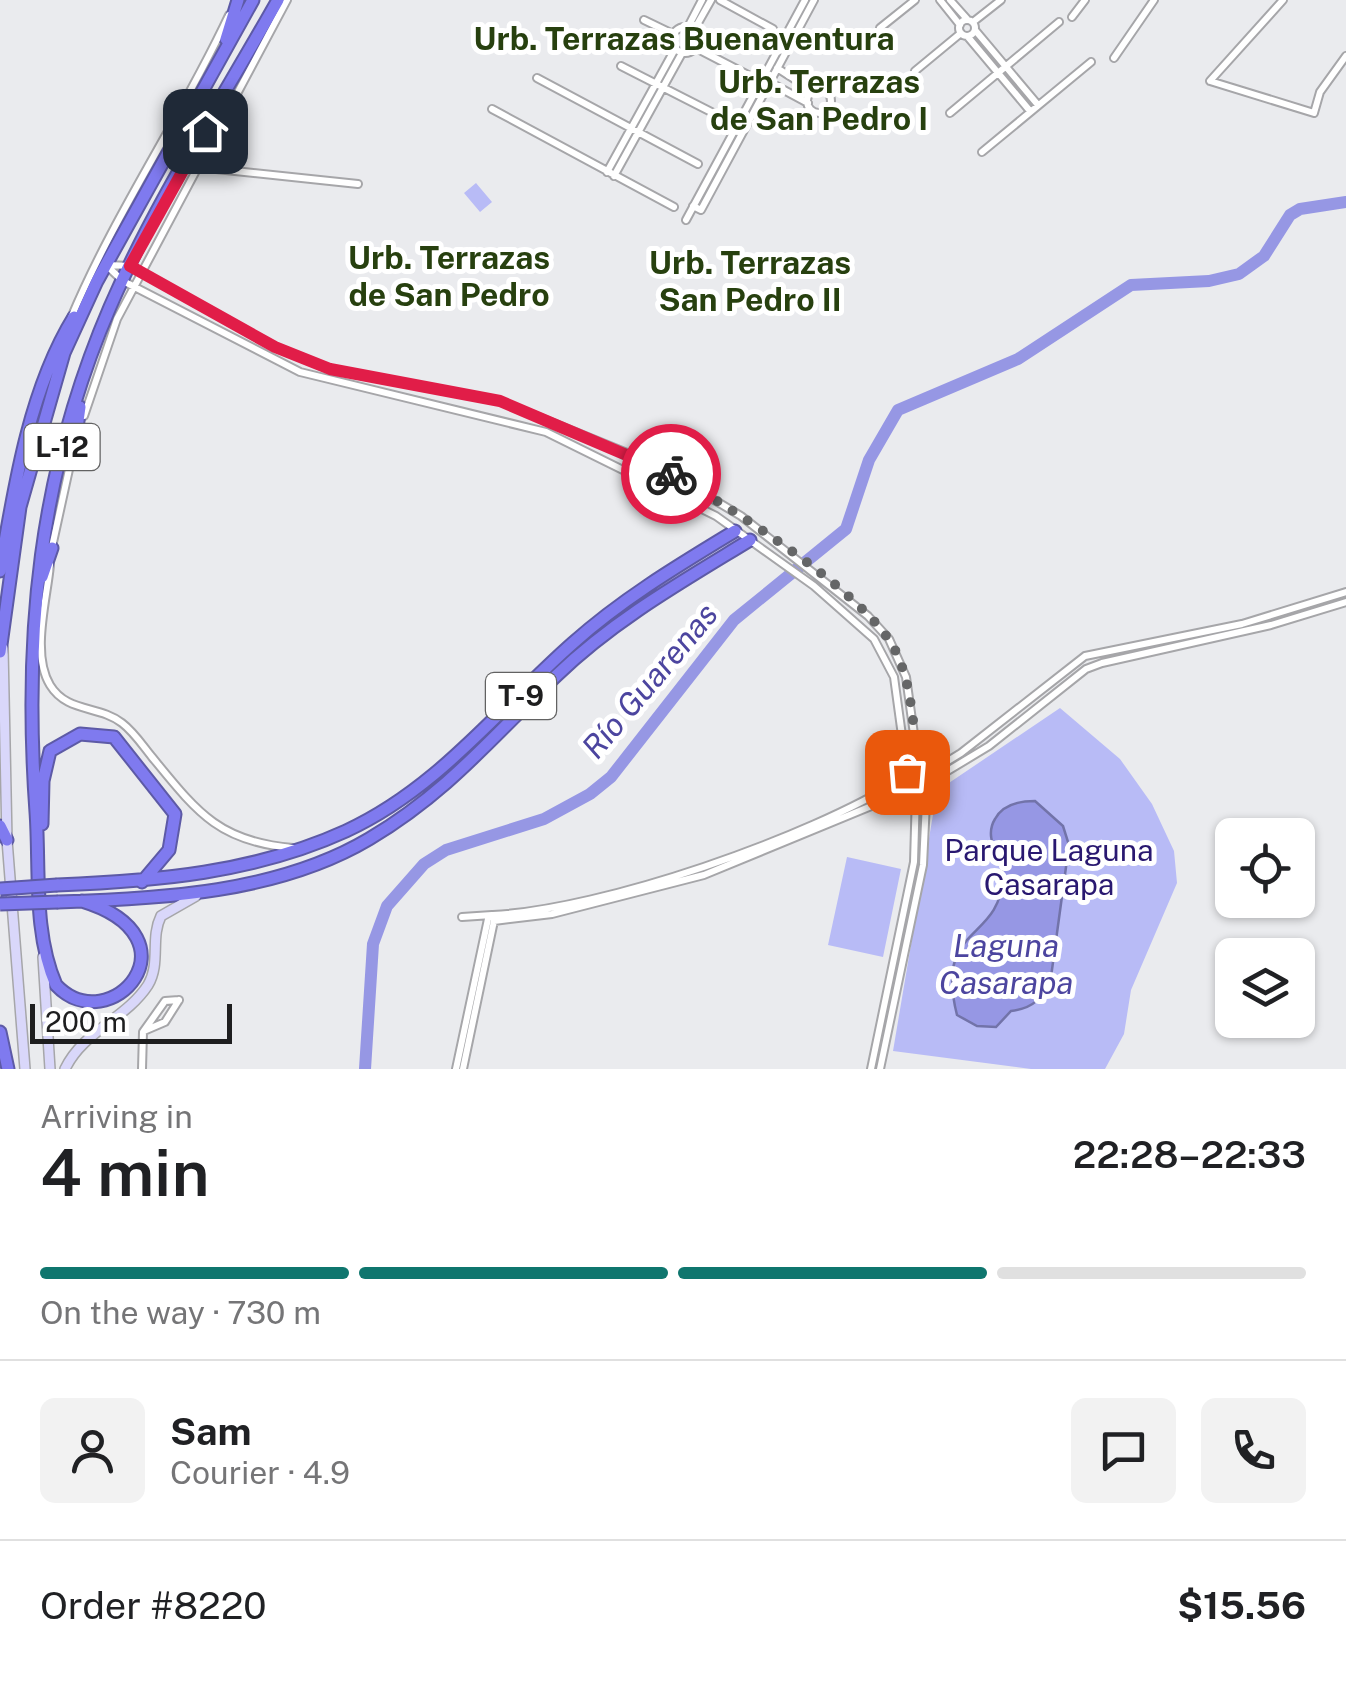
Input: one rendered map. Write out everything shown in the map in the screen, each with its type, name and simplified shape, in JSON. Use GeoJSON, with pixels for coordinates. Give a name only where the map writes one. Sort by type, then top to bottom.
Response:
{"type":"FeatureCollection","features":[{"type":"Feature","properties":{"kind":"highway"},"geometry":{"type":"LineString","coordinates":[[211,82],[237,0]]}},
{"type":"Feature","properties":{"kind":"highway","name":"L-12"},"geometry":{"type":"LineString","coordinates":[[3,636],[20,507],[64,354],[97,281],[211,82],[253,0]]}},
{"type":"Feature","properties":{"kind":"highway","name":"L-12"},"geometry":{"type":"LineString","coordinates":[[38,853],[31,745],[32,620],[51,496],[84,376],[128,284],[278,0]]}},
{"type":"Feature","properties":{"kind":"highway"},"geometry":{"type":"LineString","coordinates":[[0,571],[25,452],[66,330],[97,281]]}},
{"type":"Feature","properties":{"kind":"highway"},"geometry":{"type":"LineString","coordinates":[[75,442],[84,376]]}},
{"type":"Feature","properties":{"kind":"highway","name":"T-9"},"geometry":{"type":"LineString","coordinates":[[0,889],[142,882],[234,867],[347,830],[414,791],[456,758],[572,643],[660,576],[736,531]]}},
{"type":"Feature","properties":{"kind":"highway","name":"T-9"},"geometry":{"type":"LineString","coordinates":[[0,904],[82,901],[258,882],[366,841],[420,806],[478,758],[558,674],[603,636],[644,604],[750,540]]}},
{"type":"Feature","properties":{"kind":"highway"},"geometry":{"type":"LineString","coordinates":[[32,620],[52,548]]}},
{"type":"Feature","properties":{"kind":"highway"},"geometry":{"type":"LineString","coordinates":[[0,652],[3,636]]}},
{"type":"Feature","properties":{"kind":"highway"},"geometry":{"type":"LineString","coordinates":[[82,901],[118,914],[136,934],[139,965],[122,993],[88,1002],[63,992],[52,975],[42,931],[38,853],[50,751],[80,734],[114,738],[174,814],[169,850],[142,882]]}},
{"type":"Feature","properties":{"kind":"highway"},"geometry":{"type":"LineString","coordinates":[[0,826],[7,840]]}},
{"type":"Feature","properties":{"kind":"highway"},"geometry":{"type":"LineString","coordinates":[[0,1032],[8,1069]]}},
{"type":"Feature","properties":{"kind":"main road","name":"L-12"},"geometry":{"type":"LineString","coordinates":[[3,636],[7,840],[25,1069]]}},
{"type":"Feature","properties":{"kind":"main road"},"geometry":{"type":"LineString","coordinates":[[65,1069],[84,1042],[147,985],[156,967],[161,916],[176,904],[213,889]]}},
{"type":"Feature","properties":{"kind":"main road"},"geometry":{"type":"LineString","coordinates":[[42,931],[50,1069]]}},
{"type":"Feature","properties":{"kind":"street"},"geometry":{"type":"LineString","coordinates":[[66,330],[90,271],[170,132],[237,0]]}},
{"type":"Feature","properties":{"kind":"street","name":"L-12"},"geometry":{"type":"LineString","coordinates":[[136,270],[288,0]]}},
{"type":"Feature","properties":{"kind":"street"},"geometry":{"type":"LineString","coordinates":[[696,48],[691,28],[702,0]]}},
{"type":"Feature","properties":{"kind":"street"},"geometry":{"type":"LineString","coordinates":[[644,20],[673,34],[691,28],[711,0]]}},
{"type":"Feature","properties":{"kind":"street"},"geometry":{"type":"LineString","coordinates":[[720,0],[773,29]]}},
{"type":"Feature","properties":{"kind":"street"},"geometry":{"type":"LineString","coordinates":[[686,220],[697,208],[768,79],[805,0]]}},
{"type":"Feature","properties":{"kind":"street"},"geometry":{"type":"LineString","coordinates":[[768,79],[814,0]]}},
{"type":"Feature","properties":{"kind":"street"},"geometry":{"type":"LineString","coordinates":[[880,28],[915,0]]}},
{"type":"Feature","properties":{"kind":"street"},"geometry":{"type":"LineString","coordinates":[[940,0],[963,32],[1038,105]]}},
{"type":"Feature","properties":{"kind":"street"},"geometry":{"type":"LineString","coordinates":[[950,0],[972,24],[1030,111]]}},
{"type":"Feature","properties":{"kind":"street"},"geometry":{"type":"LineString","coordinates":[[915,72],[1001,0]]}},
{"type":"Feature","properties":{"kind":"street"},"geometry":{"type":"LineString","coordinates":[[1072,17],[1084,0]]}},
{"type":"Feature","properties":{"kind":"street"},"geometry":{"type":"LineString","coordinates":[[1114,58],[1154,0]]}},
{"type":"Feature","properties":{"kind":"street"},"geometry":{"type":"LineString","coordinates":[[1283,0],[1210,81],[1314,113],[1320,92],[1346,56]]}},
{"type":"Feature","properties":{"kind":"street"},"geometry":{"type":"LineString","coordinates":[[950,113],[1058,22]]}},
{"type":"Feature","properties":{"kind":"street"},"geometry":{"type":"LineString","coordinates":[[963,32],[972,24]]}},
{"type":"Feature","properties":{"kind":"street"},"geometry":{"type":"LineString","coordinates":[[611,174],[679,51],[673,34]]}},
{"type":"Feature","properties":{"kind":"street"},"geometry":{"type":"LineString","coordinates":[[679,51],[696,48],[748,75]]}},
{"type":"Feature","properties":{"kind":"street"},"geometry":{"type":"LineString","coordinates":[[982,152],[1092,62]]}},
{"type":"Feature","properties":{"kind":"street"},"geometry":{"type":"LineString","coordinates":[[621,66],[725,119]]}},
{"type":"Feature","properties":{"kind":"street"},"geometry":{"type":"LineString","coordinates":[[768,79],[808,101],[818,113],[830,106],[828,93],[813,91],[777,68]]}},
{"type":"Feature","properties":{"kind":"street"},"geometry":{"type":"LineString","coordinates":[[537,78],[698,164]]}},
{"type":"Feature","properties":{"kind":"street"},"geometry":{"type":"LineString","coordinates":[[808,101],[813,91]]}},
{"type":"Feature","properties":{"kind":"street"},"geometry":{"type":"LineString","coordinates":[[492,109],[674,207]]}},
{"type":"Feature","properties":{"kind":"street"},"geometry":{"type":"LineString","coordinates":[[196,168],[358,184]]}},
{"type":"Feature","properties":{"kind":"street"},"geometry":{"type":"LineString","coordinates":[[106,265],[136,270],[275,347],[330,369],[500,401],[654,464],[752,525],[824,579],[880,628],[897,653],[906,677],[922,773],[914,862],[870,1069]]}},
{"type":"Feature","properties":{"kind":"street"},"geometry":{"type":"LineString","coordinates":[[106,265],[128,284],[300,372],[546,432],[680,495],[814,586],[874,639],[894,677],[905,776],[918,790],[922,865],[880,1069]]}},
{"type":"Feature","properties":{"kind":"street","name":"L-12"},"geometry":{"type":"LineString","coordinates":[[52,548],[75,442],[128,284]]}},
{"type":"Feature","properties":{"kind":"street"},"geometry":{"type":"LineString","coordinates":[[750,540],[752,525]]}},
{"type":"Feature","properties":{"kind":"street","name":"T-9"},"geometry":{"type":"LineString","coordinates":[[736,531],[752,525]]}},
{"type":"Feature","properties":{"kind":"street"},"geometry":{"type":"LineString","coordinates":[[52,548],[42,641],[50,685],[74,706],[95,710],[125,725],[212,823],[254,844],[299,848]]}},
{"type":"Feature","properties":{"kind":"street"},"geometry":{"type":"LineString","coordinates":[[1314,608],[1346,592]]}},
{"type":"Feature","properties":{"kind":"street"},"geometry":{"type":"LineString","coordinates":[[489,926],[494,921],[552,914],[704,874],[918,790],[988,746],[1086,669],[1102,662],[1346,602]]}},
{"type":"Feature","properties":{"kind":"street"},"geometry":{"type":"LineString","coordinates":[[462,917],[570,902],[685,872],[827,816],[905,776],[922,773],[983,737],[1085,656],[1216,634]]}},
{"type":"Feature","properties":{"kind":"street"},"geometry":{"type":"LineString","coordinates":[[1097,653],[1102,662]]}},
{"type":"Feature","properties":{"kind":"street"},"geometry":{"type":"LineString","coordinates":[[460,1069],[493,915]]}},
{"type":"Feature","properties":{"kind":"street"},"geometry":{"type":"LineString","coordinates":[[142,1069],[143,1032],[165,1001],[179,1000],[165,1022],[143,1032]]}},
{"type":"Feature","properties":{"kind":"green space"},"geometry":{"type":"Polygon","coordinates":[[[476,183],[492,202],[480,212],[464,193],[476,183]]]}},
{"type":"Feature","properties":{"kind":"green space","name":"Parque Laguna Casarapa"},"geometry":{"type":"Polygon","coordinates":[[[1060,708],[1120,759],[1152,804],[1174,851],[1177,883],[1131,990],[1124,1034],[1105,1069],[1031,1069],[893,1051],[937,791],[1060,708]]]}},
{"type":"Feature","properties":{"kind":"green space"},"geometry":{"type":"Polygon","coordinates":[[[847,857],[901,869],[883,957],[828,945],[847,857]]]}},
{"type":"Feature","properties":{"kind":"water","name":"Laguna Casarapa"},"geometry":{"type":"Polygon","coordinates":[[[1035,801],[1063,826],[1069,845],[1051,977],[1031,1005],[1011,1011],[996,1027],[977,1026],[957,1015],[952,986],[954,964],[960,949],[999,899],[1003,878],[992,842],[995,819],[1012,804],[1035,801]]]}},
{"type":"Feature","properties":{"kind":"waterway","name":"Río Guarenas"},"geometry":{"type":"LineString","coordinates":[[365,1069],[373,944],[387,906],[424,864],[446,850],[544,819],[590,794],[611,777],[734,620],[846,529],[869,460],[898,410],[1018,359],[1131,285],[1209,281],[1239,274],[1264,256],[1290,215],[1300,209],[1346,202]]}},
{"type":"Feature","properties":{"kind":"way so far"},"geometry":{"type":"LineString","coordinates":[[671,474],[741,516],[824,579],[889,639],[906,677],[919,770],[907,772]]}},
{"type":"Feature","properties":{"kind":"district","name":"Urb. Terrazas Buenaventura"},"geometry":{"type":"Point","coordinates":[684,39]}},
{"type":"Feature","properties":{"kind":"district","name":"Urb. Terrazas de San Pedro I"},"geometry":{"type":"Point","coordinates":[819,100]}},
{"type":"Feature","properties":{"kind":"district","name":"Urb. Terrazas de San Pedro"},"geometry":{"type":"Point","coordinates":[449,276]}},
{"type":"Feature","properties":{"kind":"district","name":"Urb. Terrazas San Pedro II"},"geometry":{"type":"Point","coordinates":[750,282]}},
{"type":"Feature","properties":{"kind":"route"},"geometry":{"type":"LineString","coordinates":[[205,131],[130,266],[275,347],[330,369],[500,401],[671,474]]}}]}
